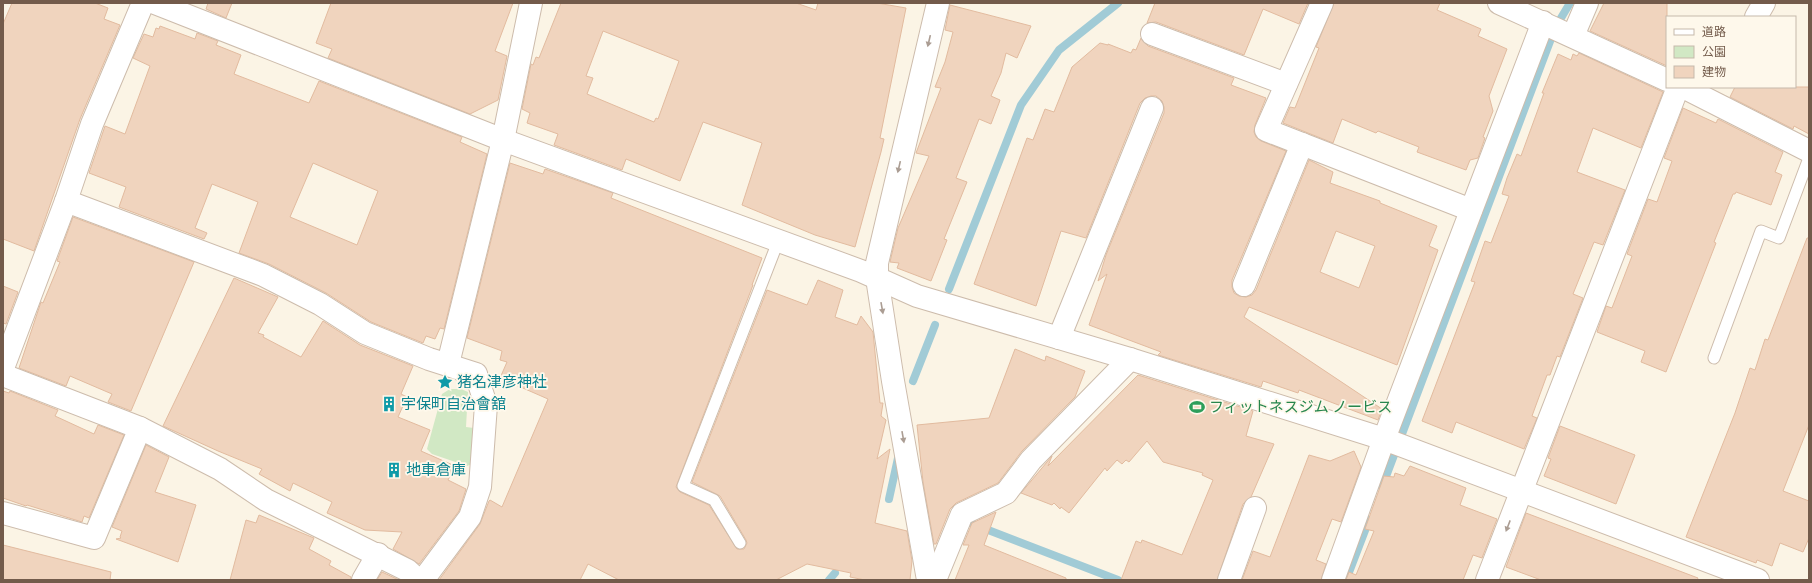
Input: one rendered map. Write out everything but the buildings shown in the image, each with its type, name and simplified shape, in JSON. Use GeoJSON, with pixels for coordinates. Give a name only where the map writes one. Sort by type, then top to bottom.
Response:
{"type":"FeatureCollection","features":[{"type":"Feature","properties":{"kind":"street"},"geometry":{"type":"LineString","coordinates":[[3,368],[66,201],[92,124],[143,3]]}},
{"type":"Feature","properties":{"kind":"street"},"geometry":{"type":"LineString","coordinates":[[155,3],[503,140],[779,239],[877,278],[917,296],[1130,359],[1384,439],[1758,580]]}},
{"type":"Feature","properties":{"kind":"street"},"geometry":{"type":"LineString","coordinates":[[448,364],[503,140],[531,3]]}},
{"type":"Feature","properties":{"kind":"street"},"geometry":{"type":"LineString","coordinates":[[928,580],[893,381],[877,278],[877,263],[938,3]]}},
{"type":"Feature","properties":{"kind":"street"},"geometry":{"type":"LineString","coordinates":[[1322,3],[1266,130],[1471,210]]}},
{"type":"Feature","properties":{"kind":"street"},"geometry":{"type":"LineString","coordinates":[[1499,3],[1666,80]]}},
{"type":"Feature","properties":{"kind":"street"},"geometry":{"type":"LineString","coordinates":[[1573,36],[1587,3]]}},
{"type":"Feature","properties":{"kind":"street"},"geometry":{"type":"LineString","coordinates":[[1757,16],[1764,3]]}},
{"type":"Feature","properties":{"kind":"street"},"geometry":{"type":"LineString","coordinates":[[1333,580],[1384,439],[1543,22]]}},
{"type":"Feature","properties":{"kind":"street"},"geometry":{"type":"LineString","coordinates":[[1152,34],[1286,84]]}},
{"type":"Feature","properties":{"kind":"street"},"geometry":{"type":"LineString","coordinates":[[1487,580],[1678,88]]}},
{"type":"Feature","properties":{"kind":"street"},"geometry":{"type":"LineString","coordinates":[[1688,88],[1713,93],[1809,151]]}},
{"type":"Feature","properties":{"kind":"street"},"geometry":{"type":"LineString","coordinates":[[1059,338],[1152,108]]}},
{"type":"Feature","properties":{"kind":"street"},"geometry":{"type":"LineString","coordinates":[[1244,285],[1302,144]]}},
{"type":"Feature","properties":{"kind":"street"},"geometry":{"type":"LineString","coordinates":[[66,201],[263,275],[320,304],[365,333],[476,374],[486,405],[480,487],[470,517],[423,580]]}},
{"type":"Feature","properties":{"kind":"street"},"geometry":{"type":"LineString","coordinates":[[935,580],[962,514],[1006,492],[1031,460],[1130,359]]}},
{"type":"Feature","properties":{"kind":"street"},"geometry":{"type":"LineString","coordinates":[[3,374],[140,428],[220,469],[266,500],[355,545],[378,554],[407,570],[418,580]]}},
{"type":"Feature","properties":{"kind":"street"},"geometry":{"type":"LineString","coordinates":[[3,513],[94,538],[140,428]]}},
{"type":"Feature","properties":{"kind":"street"},"geometry":{"type":"LineString","coordinates":[[1229,580],[1256,508]]}},
{"type":"Feature","properties":{"kind":"street"},"geometry":{"type":"LineString","coordinates":[[363,580],[378,554]]}},
{"type":"Feature","properties":{"kind":"lane"},"geometry":{"type":"LineString","coordinates":[[1714,358],[1761,231],[1779,238],[1809,158]]}},
{"type":"Feature","properties":{"kind":"lane"},"geometry":{"type":"LineString","coordinates":[[740,543],[714,500],[683,486],[779,239]]}},
{"type":"Feature","properties":{"kind":"green space"},"geometry":{"type":"Polygon","coordinates":[[[450,389],[461,389],[468,392],[466,427],[474,428],[472,464],[467,466],[432,454],[427,449],[442,394],[450,389]]]}},
{"type":"Feature","properties":{"kind":"waterway"},"geometry":{"type":"LineString","coordinates":[[949,289],[1021,105],[1059,50],[1118,3]]}},
{"type":"Feature","properties":{"kind":"waterway"},"geometry":{"type":"LineString","coordinates":[[1382,487],[1555,28],[1570,3]]}},
{"type":"Feature","properties":{"kind":"waterway"},"geometry":{"type":"LineString","coordinates":[[913,381],[935,325]]}},
{"type":"Feature","properties":{"kind":"waterway"},"geometry":{"type":"LineString","coordinates":[[889,499],[898,458]]}},
{"type":"Feature","properties":{"kind":"waterway"},"geometry":{"type":"LineString","coordinates":[[1346,580],[1369,520]]}},
{"type":"Feature","properties":{"kind":"waterway"},"geometry":{"type":"LineString","coordinates":[[970,523],[1118,580]]}},
{"type":"Feature","properties":{"kind":"waterway"},"geometry":{"type":"LineString","coordinates":[[829,580],[835,573]]}},
{"type":"Feature","properties":{"kind":"place","name":"猪名津彦神社"},"geometry":{"type":"Point","coordinates":[445,382]}},
{"type":"Feature","properties":{"kind":"place","name":"宇保町自治會舘"},"geometry":{"type":"Point","coordinates":[389,404]}},
{"type":"Feature","properties":{"kind":"place","name":"フィットネスジム ノービス"},"geometry":{"type":"Point","coordinates":[1197,407]}},
{"type":"Feature","properties":{"kind":"place","name":"地車倉庫"},"geometry":{"type":"Point","coordinates":[394,470]}}]}
